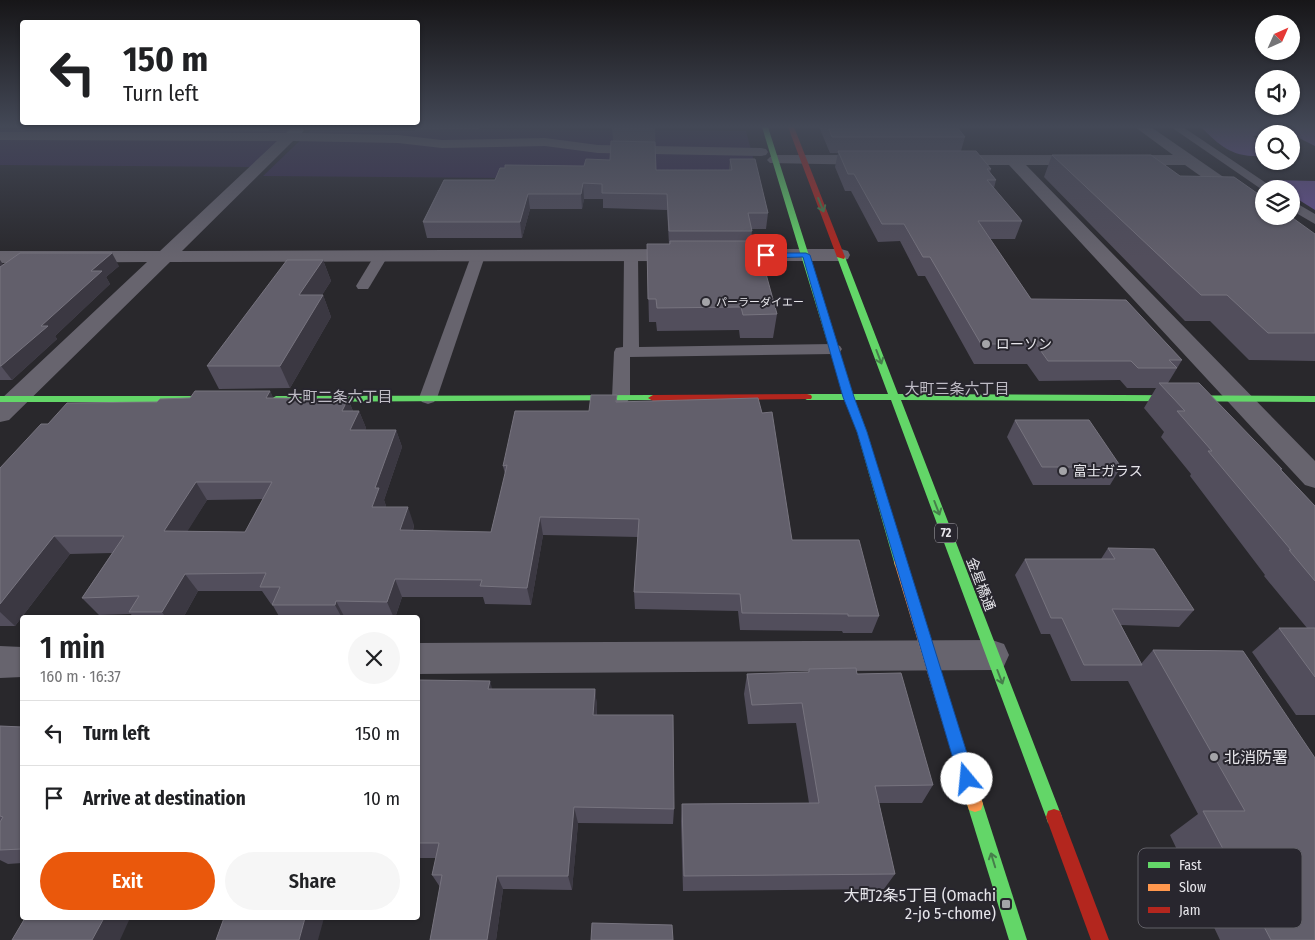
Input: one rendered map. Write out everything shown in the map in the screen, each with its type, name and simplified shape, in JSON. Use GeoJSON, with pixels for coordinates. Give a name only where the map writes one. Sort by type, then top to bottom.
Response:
{"type":"FeatureCollection","features":[{"type":"Feature","properties":{"kind":"main road"},"geometry":{"type":"LineString","coordinates":[[774,171],[806,255],[848,397],[862,432],[928,655],[1018,940]]}},
{"type":"Feature","properties":{"kind":"main road","name":"金星橋通"},"geometry":{"type":"LineString","coordinates":[[807,171],[841,255],[1100,940]]}},
{"type":"Feature","properties":{"kind":"main road"},"geometry":{"type":"LineString","coordinates":[[261,398],[894,397],[1315,399]]}},
{"type":"Feature","properties":{"kind":"main road"},"geometry":{"type":"LineString","coordinates":[[8,399],[212,399]]}},
{"type":"Feature","properties":{"kind":"street"},"geometry":{"type":"LineString","coordinates":[[0,414],[8,399],[165,257],[255,171]]}},
{"type":"Feature","properties":{"kind":"street"},"geometry":{"type":"LineString","coordinates":[[1023,171],[1315,478]]}},
{"type":"Feature","properties":{"kind":"street"},"geometry":{"type":"LineString","coordinates":[[1204,171],[1255,207]]}},
{"type":"Feature","properties":{"kind":"street"},"geometry":{"type":"LineString","coordinates":[[4,265],[29,257],[841,255]]}},
{"type":"Feature","properties":{"kind":"street"},"geometry":{"type":"LineString","coordinates":[[420,659],[992,655]]}},
{"type":"Feature","properties":{"kind":"street"},"geometry":{"type":"LineString","coordinates":[[0,662],[20,662]]}},
{"type":"Feature","properties":{"kind":"lane"},"geometry":{"type":"LineString","coordinates":[[1242,171],[1256,180]]}},
{"type":"Feature","properties":{"kind":"lane"},"geometry":{"type":"LineString","coordinates":[[1300,210],[1315,220]]}},
{"type":"Feature","properties":{"kind":"lane"},"geometry":{"type":"LineString","coordinates":[[363,286],[381,256]]}},
{"type":"Feature","properties":{"kind":"lane"},"geometry":{"type":"LineString","coordinates":[[428,398],[478,256]]}},
{"type":"Feature","properties":{"kind":"lane"},"geometry":{"type":"LineString","coordinates":[[630,256],[632,352]]}},
{"type":"Feature","properties":{"kind":"lane"},"geometry":{"type":"LineString","coordinates":[[621,398],[622,352],[834,349]]}},
{"type":"Feature","properties":{"kind":"shaded area"},"geometry":{"type":"Polygon","coordinates":[[[268,171],[757,171],[759,180],[263,176],[268,171]]]}},
{"type":"Feature","properties":{"kind":"shaded area"},"geometry":{"type":"Polygon","coordinates":[[[1300,181],[1315,181],[1315,210],[1300,201],[1300,181]]]}},
{"type":"Feature","properties":{"kind":"building"},"geometry":{"type":"Polygon","coordinates":[[[499,171],[758,171],[768,213],[748,213],[752,231],[669,231],[667,194],[602,193],[602,184],[583,183],[581,194],[528,194],[520,222],[423,222],[444,180],[495,180],[499,171]]]}},
{"type":"Feature","properties":{"kind":"building"},"geometry":{"type":"Polygon","coordinates":[[[847,171],[989,171],[996,180],[987,180],[1022,221],[978,221],[1031,299],[1126,300],[1182,360],[1169,360],[1177,368],[1138,368],[1131,361],[1048,361],[1036,344],[981,344],[930,257],[923,257],[904,224],[882,224],[854,174],[848,174],[847,171]]]}},
{"type":"Feature","properties":{"kind":"building"},"geometry":{"type":"Polygon","coordinates":[[[1069,171],[1173,171],[1180,176],[1234,177],[1255,192],[1255,225],[1300,225],[1300,223],[1315,234],[1315,333],[1268,333],[1227,295],[1201,295],[1069,171]]]}},
{"type":"Feature","properties":{"kind":"building"},"geometry":{"type":"Polygon","coordinates":[[[670,241],[757,241],[777,314],[743,315],[741,307],[657,308],[656,299],[648,299],[647,244],[670,244],[670,241]]]}},
{"type":"Feature","properties":{"kind":"building"},"geometry":{"type":"Polygon","coordinates":[[[20,253],[112,253],[91,271],[102,271],[41,326],[48,326],[0,366],[0,267],[20,253]]]}},
{"type":"Feature","properties":{"kind":"building"},"geometry":{"type":"Polygon","coordinates":[[[287,260],[323,260],[299,295],[323,295],[280,366],[207,366],[287,260]]]}},
{"type":"Feature","properties":{"kind":"building"},"geometry":{"type":"Polygon","coordinates":[[[1159,383],[1199,383],[1315,506],[1315,581],[1208,451],[1212,451],[1177,411],[1185,411],[1159,383]]]}},
{"type":"Feature","properties":{"kind":"building"},"geometry":{"type":"Polygon","coordinates":[[[195,391],[270,391],[266,398],[348,399],[342,411],[359,411],[350,430],[396,430],[375,488],[379,488],[372,507],[408,507],[400,530],[491,532],[507,465],[503,466],[515,411],[589,411],[591,395],[617,395],[616,402],[758,398],[762,413],[772,412],[792,540],[859,540],[879,616],[742,613],[740,594],[634,592],[639,519],[540,517],[527,588],[480,586],[482,580],[395,579],[387,602],[336,601],[335,605],[272,605],[280,587],[260,587],[266,573],[185,574],[162,612],[129,612],[139,596],[82,598],[124,536],[54,536],[0,604],[0,468],[41,424],[48,424],[67,403],[157,402],[160,399],[190,398],[195,391]],[[196,482],[164,531],[245,532],[272,482],[196,482]]]}},
{"type":"Feature","properties":{"kind":"building"},"geometry":{"type":"Polygon","coordinates":[[[1015,420],[1089,420],[1121,467],[1042,467],[1015,420]]]}},
{"type":"Feature","properties":{"kind":"building"},"geometry":{"type":"Polygon","coordinates":[[[1108,548],[1154,549],[1194,610],[1112,609],[1142,665],[1084,665],[1062,618],[1051,618],[1025,559],[1115,559],[1108,548]]]}},
{"type":"Feature","properties":{"kind":"building"},"geometry":{"type":"Polygon","coordinates":[[[1279,628],[1315,628],[1315,677],[1279,628]]]}},
{"type":"Feature","properties":{"kind":"building"},"geometry":{"type":"Polygon","coordinates":[[[1153,650],[1243,651],[1315,758],[1315,940],[1271,940],[1265,928],[1302,928],[1302,848],[1223,848],[1203,811],[1245,811],[1153,650]]]}},
{"type":"Feature","properties":{"kind":"building"},"geometry":{"type":"Polygon","coordinates":[[[856,668],[857,674],[901,673],[933,785],[875,786],[895,874],[684,876],[682,804],[819,803],[802,703],[752,705],[747,674],[809,672],[809,669],[856,668]]]}},
{"type":"Feature","properties":{"kind":"building"},"geometry":{"type":"Polygon","coordinates":[[[420,680],[490,681],[488,689],[595,689],[593,715],[673,715],[674,809],[574,807],[568,876],[497,876],[487,940],[430,940],[442,875],[432,875],[439,843],[420,843],[420,680]]]}},
{"type":"Feature","properties":{"kind":"building"},"geometry":{"type":"Polygon","coordinates":[[[0,726],[20,727],[20,849],[0,850],[0,822],[3,817],[0,816],[0,726]]]}},
{"type":"Feature","properties":{"kind":"building"},"geometry":{"type":"Polygon","coordinates":[[[24,920],[103,920],[92,940],[12,940],[24,920]]]}},
{"type":"Feature","properties":{"kind":"building"},"geometry":{"type":"Polygon","coordinates":[[[223,920],[304,920],[299,940],[216,940],[223,920]]]}},
{"type":"Feature","properties":{"kind":"building"},"geometry":{"type":"Polygon","coordinates":[[[592,923],[672,925],[673,940],[591,940],[592,923]]]}},
{"type":"Feature","properties":{"kind":"traffic: fast"},"geometry":{"type":"LineString","coordinates":[[779,171],[849,397],[862,432],[900,562]]}},
{"type":"Feature","properties":{"kind":"traffic: fast"},"geometry":{"type":"LineString","coordinates":[[841,257],[1054,817]]}},
{"type":"Feature","properties":{"kind":"traffic: fast"},"geometry":{"type":"LineString","coordinates":[[807,397],[1315,399]]}},
{"type":"Feature","properties":{"kind":"traffic: fast"},"geometry":{"type":"LineString","coordinates":[[276,399],[653,398]]}},
{"type":"Feature","properties":{"kind":"traffic: fast"},"geometry":{"type":"LineString","coordinates":[[0,399],[196,399]]}},
{"type":"Feature","properties":{"kind":"traffic: fast"},"geometry":{"type":"LineString","coordinates":[[975,804],[1018,940]]}},
{"type":"Feature","properties":{"kind":"traffic: slow"},"geometry":{"type":"LineString","coordinates":[[900,562],[975,804]]}},
{"type":"Feature","properties":{"kind":"traffic: jam"},"geometry":{"type":"LineString","coordinates":[[808,171],[841,257]]}},
{"type":"Feature","properties":{"kind":"traffic: jam"},"geometry":{"type":"LineString","coordinates":[[653,398],[807,397]]}},
{"type":"Feature","properties":{"kind":"traffic: jam"},"geometry":{"type":"LineString","coordinates":[[1054,817],[1100,940]]}},
{"type":"Feature","properties":{"kind":"place","name":"パーラーダイエー"},"geometry":{"type":"Point","coordinates":[706,302]}},
{"type":"Feature","properties":{"kind":"place","name":"ローソン"},"geometry":{"type":"Point","coordinates":[986,344]}},
{"type":"Feature","properties":{"kind":"place","name":"富士ガラス"},"geometry":{"type":"Point","coordinates":[1063,471]}},
{"type":"Feature","properties":{"kind":"place","name":"北消防署"},"geometry":{"type":"Point","coordinates":[1214,757]}},
{"type":"Feature","properties":{"kind":"place","name":"大町2条5丁目 (Omachi 2-jo 5-chome)"},"geometry":{"type":"Point","coordinates":[1006,904]}},
{"type":"Feature","properties":{"kind":"district","name":"大町三条六丁目"},"geometry":{"type":"Point","coordinates":[957,389]}},
{"type":"Feature","properties":{"kind":"district","name":"大町二条六丁目"},"geometry":{"type":"Point","coordinates":[340,397]}},
{"type":"Feature","properties":{"kind":"route"},"geometry":{"type":"LineString","coordinates":[[766,255],[806,255],[848,397],[862,432],[967,779]]}}]}
